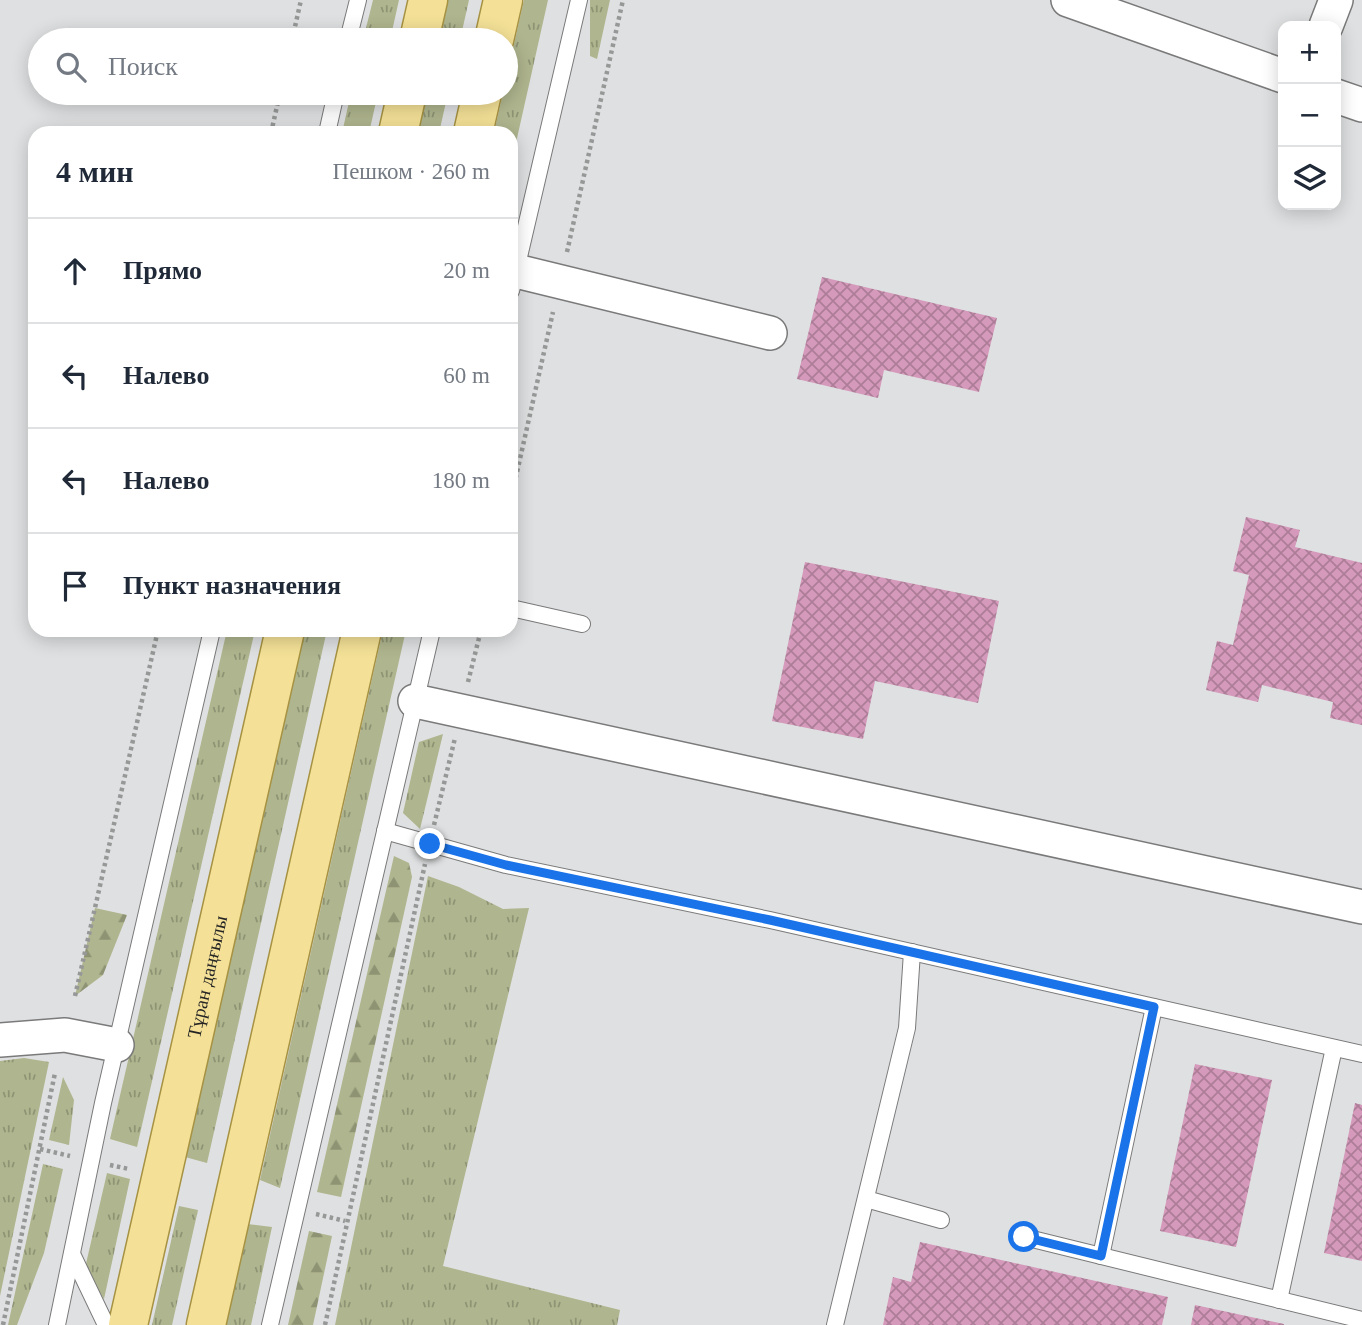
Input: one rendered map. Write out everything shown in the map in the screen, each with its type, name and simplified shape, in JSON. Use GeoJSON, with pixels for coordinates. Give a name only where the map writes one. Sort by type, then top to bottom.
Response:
{"type":"FeatureCollection","features":[{"type":"Feature","properties":{"kind":"main road"},"geometry":{"type":"LineString","coordinates":[[422,28],[428,0]]}},
{"type":"Feature","properties":{"kind":"main road"},"geometry":{"type":"LineString","coordinates":[[497,28],[503,0]]}},
{"type":"Feature","properties":{"kind":"main road"},"geometry":{"type":"LineString","coordinates":[[400,126],[404,105]]}},
{"type":"Feature","properties":{"kind":"main road"},"geometry":{"type":"LineString","coordinates":[[475,126],[479,105]]}},
{"type":"Feature","properties":{"kind":"main road","name":"Тұран даңғылы"},"geometry":{"type":"LineString","coordinates":[[128,1325],[283,637]]}},
{"type":"Feature","properties":{"kind":"main road"},"geometry":{"type":"LineString","coordinates":[[206,1325],[360,637]]}},
{"type":"Feature","properties":{"kind":"street"},"geometry":{"type":"LineString","coordinates":[[1068,0],[1278,74]]}},
{"type":"Feature","properties":{"kind":"street"},"geometry":{"type":"LineString","coordinates":[[1328,21],[1336,0]]}},
{"type":"Feature","properties":{"kind":"street"},"geometry":{"type":"LineString","coordinates":[[1341,98],[1362,106]]}},
{"type":"Feature","properties":{"kind":"street"},"geometry":{"type":"LineString","coordinates":[[518,282],[770,333]]}},
{"type":"Feature","properties":{"kind":"street"},"geometry":{"type":"LineString","coordinates":[[415,701],[1362,907]]}},
{"type":"Feature","properties":{"kind":"street"},"geometry":{"type":"LineString","coordinates":[[0,1040],[65,1035],[117,1045]]}},
{"type":"Feature","properties":{"kind":"lane"},"geometry":{"type":"LineString","coordinates":[[351,28],[358,0]]}},
{"type":"Feature","properties":{"kind":"lane"},"geometry":{"type":"LineString","coordinates":[[518,260],[579,0]]}},
{"type":"Feature","properties":{"kind":"lane"},"geometry":{"type":"LineString","coordinates":[[329,126],[333,105]]}},
{"type":"Feature","properties":{"kind":"lane"},"geometry":{"type":"LineString","coordinates":[[518,610],[582,624]]}},
{"type":"Feature","properties":{"kind":"lane"},"geometry":{"type":"LineString","coordinates":[[57,1325],[117,1045],[210,637]]}},
{"type":"Feature","properties":{"kind":"lane"},"geometry":{"type":"LineString","coordinates":[[270,1325],[430,637]]}},
{"type":"Feature","properties":{"kind":"lane"},"geometry":{"type":"LineString","coordinates":[[385,831],[506,865],[912,952],[1362,1054]]}},
{"type":"Feature","properties":{"kind":"lane"},"geometry":{"type":"LineString","coordinates":[[835,1325],[907,1028],[912,952]]}},
{"type":"Feature","properties":{"kind":"lane"},"geometry":{"type":"LineString","coordinates":[[1101,1256],[1154,1007]]}},
{"type":"Feature","properties":{"kind":"lane"},"geometry":{"type":"LineString","coordinates":[[1279,1300],[1334,1048]]}},
{"type":"Feature","properties":{"kind":"lane"},"geometry":{"type":"LineString","coordinates":[[866,1199],[941,1220]]}},
{"type":"Feature","properties":{"kind":"lane"},"geometry":{"type":"LineString","coordinates":[[1024,1237],[1362,1320]]}},
{"type":"Feature","properties":{"kind":"lane"},"geometry":{"type":"LineString","coordinates":[[72,1254],[106,1325]]}},
{"type":"Feature","properties":{"kind":"path"},"geometry":{"type":"LineString","coordinates":[[295,28],[301,0]]}},
{"type":"Feature","properties":{"kind":"path"},"geometry":{"type":"LineString","coordinates":[[273,126],[277,105]]}},
{"type":"Feature","properties":{"kind":"path"},"geometry":{"type":"LineString","coordinates":[[75,996],[156,637]]}},
{"type":"Feature","properties":{"kind":"path"},"geometry":{"type":"LineString","coordinates":[[325,1325],[345,1221],[430,844]]}},
{"type":"Feature","properties":{"kind":"path"},"geometry":{"type":"LineString","coordinates":[[3,1325],[55,1073]]}},
{"type":"Feature","properties":{"kind":"path"},"geometry":{"type":"LineString","coordinates":[[40,1149],[70,1156]]}},
{"type":"Feature","properties":{"kind":"path"},"geometry":{"type":"LineString","coordinates":[[104,1163],[130,1170]]}},
{"type":"Feature","properties":{"kind":"path"},"geometry":{"type":"LineString","coordinates":[[311,1213],[345,1221]]}},
{"type":"Feature","properties":{"kind":"green space"},"geometry":{"type":"Polygon","coordinates":[[[373,0],[399,0],[393,28],[366,28],[373,0]]]}},
{"type":"Feature","properties":{"kind":"green space"},"geometry":{"type":"Polygon","coordinates":[[[448,0],[469,0],[463,28],[441,28],[448,0]]]}},
{"type":"Feature","properties":{"kind":"green space"},"geometry":{"type":"Polygon","coordinates":[[[524,0],[548,0],[518,134],[518,126],[496,126],[500,105],[518,105],[518,28],[524,0]]]}},
{"type":"Feature","properties":{"kind":"green space"},"geometry":{"type":"Polygon","coordinates":[[[590,0],[610,0],[597,59],[590,56],[590,0]]]}},
{"type":"Feature","properties":{"kind":"green space"},"geometry":{"type":"Polygon","coordinates":[[[348,105],[375,105],[371,126],[344,126],[348,105]]]}},
{"type":"Feature","properties":{"kind":"green space"},"geometry":{"type":"Polygon","coordinates":[[[424,105],[445,105],[441,126],[419,126],[424,105]]]}},
{"type":"Feature","properties":{"kind":"green space"},"geometry":{"type":"Polygon","coordinates":[[[225,637],[253,637],[137,1147],[110,1139],[225,637]]]}},
{"type":"Feature","properties":{"kind":"green space"},"geometry":{"type":"Polygon","coordinates":[[[303,637],[325,637],[207,1163],[185,1157],[303,637]]]}},
{"type":"Feature","properties":{"kind":"green space"},"geometry":{"type":"Polygon","coordinates":[[[381,637],[404,637],[280,1188],[260,1180],[381,637]]]}},
{"type":"Feature","properties":{"kind":"green space"},"geometry":{"type":"Polygon","coordinates":[[[443,734],[420,829],[403,813],[419,742],[443,734]]]}},
{"type":"Feature","properties":{"kind":"green space"},"geometry":{"type":"Polygon","coordinates":[[[394,856],[409,863],[412,877],[341,1197],[317,1192],[394,856]]]}},
{"type":"Feature","properties":{"kind":"green space"},"geometry":{"type":"Polygon","coordinates":[[[428,876],[459,887],[503,909],[529,908],[443,1266],[620,1310],[617,1325],[335,1325],[428,876]]]}},
{"type":"Feature","properties":{"kind":"green space"},"geometry":{"type":"Polygon","coordinates":[[[95,908],[127,915],[103,975],[75,996],[95,908]]]}},
{"type":"Feature","properties":{"kind":"green space"},"geometry":{"type":"Polygon","coordinates":[[[24,1058],[49,1062],[0,1296],[0,1061],[24,1058]]]}},
{"type":"Feature","properties":{"kind":"green space"},"geometry":{"type":"Polygon","coordinates":[[[63,1077],[74,1100],[69,1145],[49,1140],[63,1077]]]}},
{"type":"Feature","properties":{"kind":"green space"},"geometry":{"type":"Polygon","coordinates":[[[43,1164],[63,1169],[44,1253],[17,1325],[8,1325],[43,1164]]]}},
{"type":"Feature","properties":{"kind":"green space"},"geometry":{"type":"Polygon","coordinates":[[[107,1173],[130,1179],[104,1299],[85,1268],[107,1173]]]}},
{"type":"Feature","properties":{"kind":"green space"},"geometry":{"type":"Polygon","coordinates":[[[179,1206],[198,1210],[172,1325],[152,1325],[179,1206]]]}},
{"type":"Feature","properties":{"kind":"green space"},"geometry":{"type":"Polygon","coordinates":[[[247,1224],[272,1227],[251,1325],[225,1325],[247,1224]]]}},
{"type":"Feature","properties":{"kind":"green space"},"geometry":{"type":"Polygon","coordinates":[[[309,1231],[332,1236],[313,1325],[288,1325],[309,1231]]]}},
{"type":"Feature","properties":{"kind":"building"},"geometry":{"type":"Polygon","coordinates":[[[822,277],[997,318],[979,392],[884,370],[878,398],[797,379],[822,277]]]}},
{"type":"Feature","properties":{"kind":"building"},"geometry":{"type":"Polygon","coordinates":[[[1246,517],[1300,530],[1295,547],[1362,563],[1362,725],[1330,718],[1333,702],[1262,685],[1258,702],[1206,690],[1217,641],[1233,645],[1249,575],[1233,571],[1246,517]]]}},
{"type":"Feature","properties":{"kind":"building"},"geometry":{"type":"Polygon","coordinates":[[[805,562],[999,601],[978,703],[875,681],[863,739],[772,721],[805,562]]]}},
{"type":"Feature","properties":{"kind":"building"},"geometry":{"type":"Polygon","coordinates":[[[1195,1064],[1272,1080],[1236,1247],[1160,1231],[1195,1064]]]}},
{"type":"Feature","properties":{"kind":"building"},"geometry":{"type":"Polygon","coordinates":[[[1355,1103],[1362,1105],[1362,1261],[1324,1253],[1355,1103]]]}},
{"type":"Feature","properties":{"kind":"building"},"geometry":{"type":"Polygon","coordinates":[[[920,1242],[1168,1297],[1162,1325],[883,1325],[893,1277],[911,1282],[920,1242]]]}},
{"type":"Feature","properties":{"kind":"building"},"geometry":{"type":"Polygon","coordinates":[[[1195,1305],[1284,1324],[1284,1325],[1191,1325],[1195,1305]]]}},
{"type":"Feature","properties":{"kind":"route"},"geometry":{"type":"LineString","coordinates":[[430,844],[506,865],[770,920],[1154,1007],[1101,1256],[1024,1237]]}}]}
